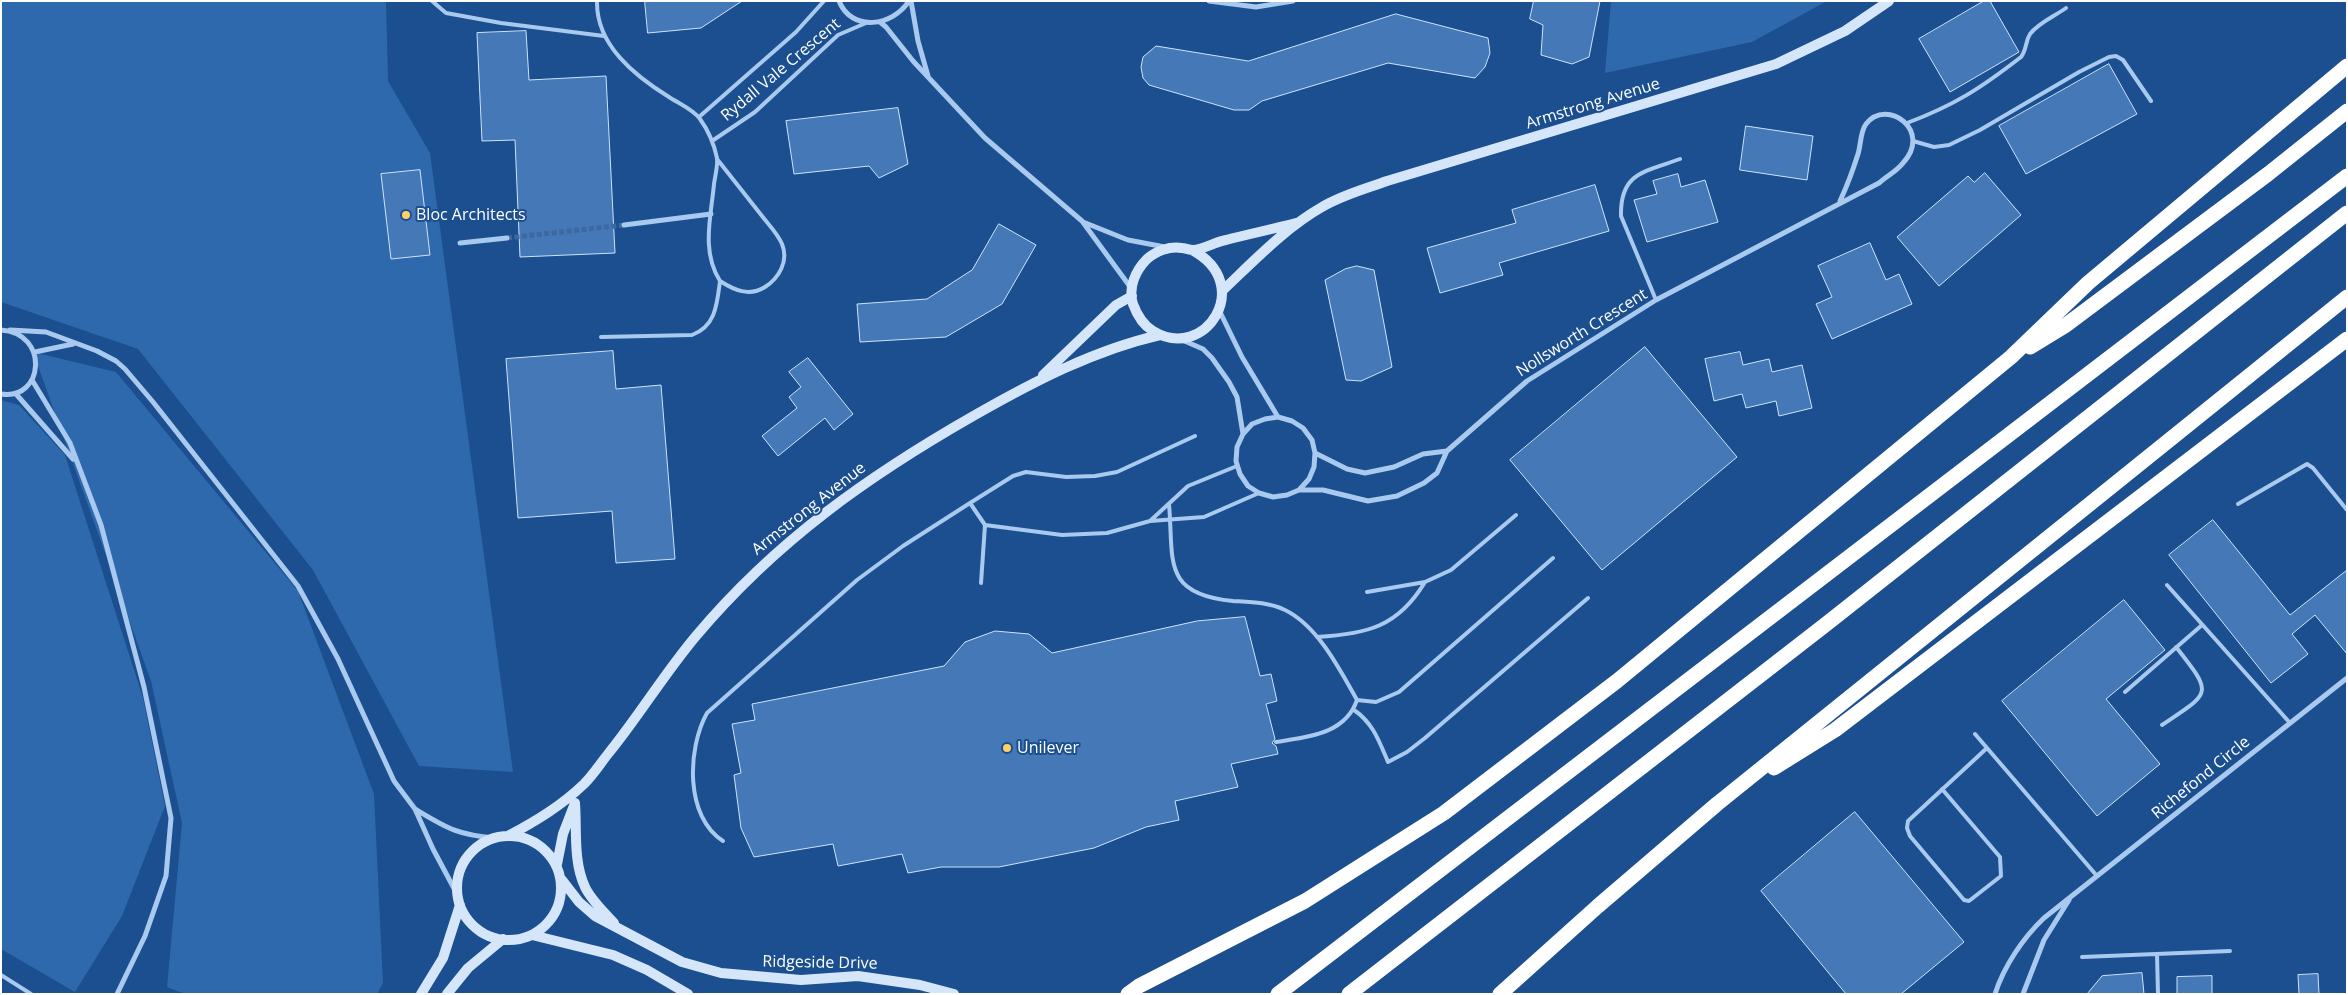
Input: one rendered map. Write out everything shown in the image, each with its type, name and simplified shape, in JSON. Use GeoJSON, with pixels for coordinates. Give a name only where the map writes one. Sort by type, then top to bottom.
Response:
{"type":"FeatureCollection","features":[{"type":"Feature","properties":{"kind":"highway"},"geometry":{"type":"LineString","coordinates":[[1128,994],[1139,986],[1305,901],[1444,813],[1624,674],[2011,357],[2088,283],[2347,66]]}},
{"type":"Feature","properties":{"kind":"highway"},"geometry":{"type":"LineString","coordinates":[[2011,357],[2066,325],[2268,174],[2347,111]]}},
{"type":"Feature","properties":{"kind":"highway"},"geometry":{"type":"LineString","coordinates":[[1278,994],[2347,176]]}},
{"type":"Feature","properties":{"kind":"highway"},"geometry":{"type":"LineString","coordinates":[[1349,994],[1825,625],[2347,212]]}},
{"type":"Feature","properties":{"kind":"highway"},"geometry":{"type":"LineString","coordinates":[[1500,994],[1598,906],[1717,804],[2347,297]]}},
{"type":"Feature","properties":{"kind":"highway"},"geometry":{"type":"LineString","coordinates":[[1717,804],[1835,730],[2347,339]]}},
{"type":"Feature","properties":{"kind":"street"},"geometry":{"type":"LineString","coordinates":[[839,1],[841,6],[853,17],[868,23],[892,18],[903,10],[910,1]]}},
{"type":"Feature","properties":{"kind":"street"},"geometry":{"type":"LineString","coordinates":[[910,1],[918,41],[929,78]]}},
{"type":"Feature","properties":{"kind":"street"},"geometry":{"type":"LineString","coordinates":[[1209,1],[1256,7],[1292,1]]}},
{"type":"Feature","properties":{"kind":"street","name":"Armstrong Avenue"},"geometry":{"type":"LineString","coordinates":[[1222,291],[1300,222],[1322,207],[1342,197],[1387,181],[1776,64],[1845,31],[1889,1]]}},
{"type":"Feature","properties":{"kind":"street"},"geometry":{"type":"LineString","coordinates":[[880,22],[985,138],[1082,221],[1132,293],[1138,317],[1148,328],[1160,335],[1178,338],[1202,349],[1212,358],[1237,397],[1243,434]]}},
{"type":"Feature","properties":{"kind":"street"},"geometry":{"type":"LineString","coordinates":[[1840,201],[1859,152],[1866,124],[1871,120],[1887,115],[1899,118],[1907,123],[1912,132],[1913,141]]}},
{"type":"Feature","properties":{"kind":"street","name":"Nollsworth Crescent"},"geometry":{"type":"LineString","coordinates":[[1299,490],[1323,490],[1368,501],[1397,496],[1424,483],[1437,473],[1447,451],[1527,381],[1656,300],[1840,201],[1865,192],[1904,163],[1911,152],[1913,141]]}},
{"type":"Feature","properties":{"kind":"street"},"geometry":{"type":"LineString","coordinates":[[624,225],[711,214]]}},
{"type":"Feature","properties":{"kind":"street"},"geometry":{"type":"LineString","coordinates":[[1082,221],[1109,234],[1128,240],[1192,250],[1204,256],[1214,266],[1220,278],[1222,291],[1219,310],[1212,322],[1203,331],[1191,336],[1178,338]]}},
{"type":"Feature","properties":{"kind":"street","name":"Armstrong Avenue"},"geometry":{"type":"LineString","coordinates":[[1192,250],[1300,222]]}},
{"type":"Feature","properties":{"kind":"street"},"geometry":{"type":"LineString","coordinates":[[460,243],[507,238]]}},
{"type":"Feature","properties":{"kind":"street"},"geometry":{"type":"LineString","coordinates":[[1132,293],[1134,277],[1148,258],[1158,251],[1170,248]]}},
{"type":"Feature","properties":{"kind":"street","name":"Armstrong Avenue"},"geometry":{"type":"LineString","coordinates":[[1039,379],[1116,305],[1132,293]]}},
{"type":"Feature","properties":{"kind":"street"},"geometry":{"type":"LineString","coordinates":[[1219,310],[1242,357],[1278,417]]}},
{"type":"Feature","properties":{"kind":"street"},"geometry":{"type":"LineString","coordinates":[[1,330],[46,332],[97,351],[116,361],[125,369],[298,586],[338,659],[394,781],[415,809],[467,917],[477,928],[489,935],[502,939],[517,939],[532,935],[543,928],[552,918],[558,906],[562,880],[557,864],[537,844],[523,838],[472,836],[452,831],[415,809]]}},
{"type":"Feature","properties":{"kind":"street"},"geometry":{"type":"LineString","coordinates":[[1,394],[16,394],[25,388],[32,380],[36,366],[35,352],[20,334],[10,330]]}},
{"type":"Feature","properties":{"kind":"street","name":"Armstrong Avenue"},"geometry":{"type":"LineString","coordinates":[[557,864],[566,825],[586,783],[696,636],[757,570],[794,536],[858,487],[913,451],[1039,379],[1140,339],[1160,335]]}},
{"type":"Feature","properties":{"kind":"street"},"geometry":{"type":"LineString","coordinates":[[35,352],[74,344]]}},
{"type":"Feature","properties":{"kind":"street"},"geometry":{"type":"LineString","coordinates":[[32,380],[70,443],[101,525],[144,687],[170,818],[166,876],[145,936],[117,994]]}},
{"type":"Feature","properties":{"kind":"street"},"geometry":{"type":"LineString","coordinates":[[16,394],[36,419],[76,462]]}},
{"type":"Feature","properties":{"kind":"street"},"geometry":{"type":"LineString","coordinates":[[1278,417],[1292,421],[1303,428],[1312,440],[1315,453],[1314,467],[1309,479],[1299,490],[1273,497],[1259,493],[1248,486],[1237,466],[1237,447],[1243,434],[1252,424],[1265,418],[1278,417]]}},
{"type":"Feature","properties":{"kind":"street"},"geometry":{"type":"LineString","coordinates":[[1315,453],[1347,469],[1365,473],[1394,466],[1423,454],[1447,451]]}},
{"type":"Feature","properties":{"kind":"street","name":"Richefond Circle"},"geometry":{"type":"LineString","coordinates":[[1995,994],[2011,960],[2029,933],[2097,876],[2347,678]]}},
{"type":"Feature","properties":{"kind":"street","name":"Armstrong Avenue"},"geometry":{"type":"LineString","coordinates":[[508,836],[557,808],[586,783]]}},
{"type":"Feature","properties":{"kind":"street"},"geometry":{"type":"LineString","coordinates":[[575,803],[576,856],[579,872],[586,888],[619,929]]}},
{"type":"Feature","properties":{"kind":"street"},"geometry":{"type":"LineString","coordinates":[[457,894],[458,877],[462,864],[476,848],[495,838]]}},
{"type":"Feature","properties":{"kind":"street","name":"Ridgeside Drive"},"geometry":{"type":"LineString","coordinates":[[562,880],[584,907],[595,916],[682,962],[721,973],[802,980],[858,976],[920,985],[954,994]]}},
{"type":"Feature","properties":{"kind":"street","name":"Richefond Circle"},"geometry":{"type":"LineString","coordinates":[[2023,994],[2044,940],[2070,898]]}},
{"type":"Feature","properties":{"kind":"street"},"geometry":{"type":"LineString","coordinates":[[421,994],[443,958],[460,904]]}},
{"type":"Feature","properties":{"kind":"street"},"geometry":{"type":"LineString","coordinates":[[532,935],[613,955],[648,970],[688,994]]}},
{"type":"Feature","properties":{"kind":"street"},"geometry":{"type":"LineString","coordinates":[[447,994],[468,968],[502,939]]}},
{"type":"Feature","properties":{"kind":"lane"},"geometry":{"type":"LineString","coordinates":[[432,1],[446,13],[501,23],[604,36]]}},
{"type":"Feature","properties":{"kind":"lane","name":"Rydall Vale Crescent"},"geometry":{"type":"LineString","coordinates":[[597,1],[596,14],[604,36],[622,61],[643,81],[699,117],[712,142],[717,159],[783,245],[784,256],[780,274],[758,291],[740,292],[720,281],[714,271],[707,245],[717,159]]}},
{"type":"Feature","properties":{"kind":"lane","name":"Rydall Vale Crescent"},"geometry":{"type":"LineString","coordinates":[[699,117],[796,32],[824,1]]}},
{"type":"Feature","properties":{"kind":"lane"},"geometry":{"type":"LineString","coordinates":[[1907,123],[1938,111],[1983,87],[2021,57],[2026,51],[2028,39],[2036,28],[2066,8]]}},
{"type":"Feature","properties":{"kind":"lane","name":"Rydall Vale Crescent"},"geometry":{"type":"LineString","coordinates":[[712,142],[755,112],[838,35],[868,23]]}},
{"type":"Feature","properties":{"kind":"lane"},"geometry":{"type":"LineString","coordinates":[[1913,141],[1934,147],[1949,144],[1980,130],[2079,72],[2109,57],[2116,56],[2123,60],[2151,101]]}},
{"type":"Feature","properties":{"kind":"lane"},"geometry":{"type":"LineString","coordinates":[[1656,300],[1620,216],[1620,201],[1623,189],[1630,180],[1680,159]]}},
{"type":"Feature","properties":{"kind":"lane"},"geometry":{"type":"LineString","coordinates":[[600,337],[692,335],[702,331],[713,318],[720,281]]}},
{"type":"Feature","properties":{"kind":"lane"},"geometry":{"type":"LineString","coordinates":[[723,841],[709,829],[695,794],[694,752],[698,729],[707,713],[857,580],[903,546],[1013,476],[1026,472],[1066,477],[1095,476],[1117,472],[1195,436]]}},
{"type":"Feature","properties":{"kind":"lane"},"geometry":{"type":"LineString","coordinates":[[2238,504],[2307,464],[2313,468],[2347,510]]}},
{"type":"Feature","properties":{"kind":"lane"},"geometry":{"type":"LineString","coordinates":[[1150,521],[1188,486],[1237,466]]}},
{"type":"Feature","properties":{"kind":"lane"},"geometry":{"type":"LineString","coordinates":[[985,525],[1062,535],[1085,536],[1107,533],[1150,521],[1204,517],[1259,493]]}},
{"type":"Feature","properties":{"kind":"lane"},"geometry":{"type":"LineString","coordinates":[[970,503],[985,525],[981,583]]}},
{"type":"Feature","properties":{"kind":"lane"},"geometry":{"type":"LineString","coordinates":[[1169,504],[1172,553],[1175,569],[1187,588],[1206,598],[1272,605],[1286,610],[1317,637],[1357,700],[1354,710],[1334,728],[1317,736],[1276,742]]}},
{"type":"Feature","properties":{"kind":"lane"},"geometry":{"type":"LineString","coordinates":[[1367,592],[1425,582],[1451,570],[1516,515]]}},
{"type":"Feature","properties":{"kind":"lane"},"geometry":{"type":"LineString","coordinates":[[1357,700],[1376,702],[1399,692],[1553,558]]}},
{"type":"Feature","properties":{"kind":"lane"},"geometry":{"type":"LineString","coordinates":[[1317,637],[1350,635],[1376,627],[1399,616],[1414,600],[1425,582]]}},
{"type":"Feature","properties":{"kind":"lane"},"geometry":{"type":"LineString","coordinates":[[2167,585],[2290,723]]}},
{"type":"Feature","properties":{"kind":"lane"},"geometry":{"type":"LineString","coordinates":[[1354,710],[1365,718],[1373,728],[1388,762],[1407,752],[1425,738],[1588,598]]}},
{"type":"Feature","properties":{"kind":"lane"},"geometry":{"type":"LineString","coordinates":[[2124,692],[2202,625]]}},
{"type":"Feature","properties":{"kind":"lane"},"geometry":{"type":"LineString","coordinates":[[2162,725],[2198,701],[2202,693],[2202,684],[2199,676],[2176,647]]}},
{"type":"Feature","properties":{"kind":"lane"},"geometry":{"type":"LineString","coordinates":[[1975,734],[2097,876]]}},
{"type":"Feature","properties":{"kind":"lane"},"geometry":{"type":"LineString","coordinates":[[1942,789],[1994,849],[2002,864],[2002,876],[1969,901],[1964,900],[1910,836],[1907,828],[1908,821],[1942,789],[1987,748]]}},
{"type":"Feature","properties":{"kind":"lane"},"geometry":{"type":"LineString","coordinates":[[2082,957],[2230,951]]}},
{"type":"Feature","properties":{"kind":"lane"},"geometry":{"type":"LineString","coordinates":[[2157,954],[2158,994]]}},
{"type":"Feature","properties":{"kind":"lane"},"geometry":{"type":"LineString","coordinates":[[1,975],[31,994]]}},
{"type":"Feature","properties":{"kind":"shaded area"},"geometry":{"type":"Polygon","coordinates":[[[1,1],[386,1],[388,81],[430,153],[513,772],[419,766],[313,570],[138,349],[1,302],[1,1]]]}},
{"type":"Feature","properties":{"kind":"shaded area"},"geometry":{"type":"Polygon","coordinates":[[[1611,1],[1827,1],[1752,42],[1605,73],[1611,1]]]}},
{"type":"Feature","properties":{"kind":"shaded area"},"geometry":{"type":"Polygon","coordinates":[[[33,352],[116,372],[298,591],[374,794],[383,983],[377,994],[185,994],[167,987],[182,823],[151,681],[33,352]]]}},
{"type":"Feature","properties":{"kind":"shaded area"},"geometry":{"type":"Polygon","coordinates":[[[1,400],[19,405],[65,455],[143,698],[165,806],[122,916],[75,992],[1,949],[1,400]]]}},
{"type":"Feature","properties":{"kind":"building"},"geometry":{"type":"Polygon","coordinates":[[[645,1],[742,1],[701,28],[648,33],[645,1]]]}},
{"type":"Feature","properties":{"kind":"building"},"geometry":{"type":"Polygon","coordinates":[[[1534,1],[1600,1],[1589,57],[1572,64],[1541,55],[1543,25],[1530,19],[1534,1]]]}},
{"type":"Feature","properties":{"kind":"building"},"geometry":{"type":"Polygon","coordinates":[[[1984,1],[1990,1],[2019,52],[1950,92],[1919,39],[1984,1]]]}},
{"type":"Feature","properties":{"kind":"building"},"geometry":{"type":"Polygon","coordinates":[[[1396,14],[1488,38],[1490,53],[1485,67],[1475,78],[1388,63],[1262,101],[1249,110],[1234,110],[1149,85],[1143,78],[1141,67],[1143,57],[1156,46],[1248,61],[1396,14]]]}},
{"type":"Feature","properties":{"kind":"building"},"geometry":{"type":"Polygon","coordinates":[[[526,31],[529,80],[606,76],[615,253],[520,257],[515,140],[482,141],[477,33],[526,31]]]}},
{"type":"Feature","properties":{"kind":"building"},"geometry":{"type":"Polygon","coordinates":[[[2109,64],[2137,114],[2026,174],[1999,126],[2109,64]]]}},
{"type":"Feature","properties":{"kind":"building"},"geometry":{"type":"Polygon","coordinates":[[[898,108],[908,164],[879,178],[869,166],[794,174],[786,121],[898,108]]]}},
{"type":"Feature","properties":{"kind":"building"},"geometry":{"type":"Polygon","coordinates":[[[1746,126],[1813,136],[1807,180],[1740,170],[1746,126]]]}},
{"type":"Feature","properties":{"kind":"building","name":"Bloc Architects"},"geometry":{"type":"Polygon","coordinates":[[[420,170],[430,255],[391,259],[381,174],[420,170]]]}},
{"type":"Feature","properties":{"kind":"building"},"geometry":{"type":"Polygon","coordinates":[[[1985,173],[2021,215],[1939,286],[1897,237],[1968,176],[1974,182],[1985,173]]]}},
{"type":"Feature","properties":{"kind":"building"},"geometry":{"type":"Polygon","coordinates":[[[1678,174],[1681,187],[1705,180],[1718,222],[1647,242],[1634,200],[1657,194],[1653,181],[1678,174]]]}},
{"type":"Feature","properties":{"kind":"building"},"geometry":{"type":"Polygon","coordinates":[[[1595,185],[1609,231],[1499,263],[1503,275],[1440,293],[1427,248],[1516,223],[1512,210],[1595,185]]]}},
{"type":"Feature","properties":{"kind":"building"},"geometry":{"type":"Polygon","coordinates":[[[999,224],[1036,245],[1002,304],[946,337],[860,342],[857,304],[927,299],[972,270],[999,224]]]}},
{"type":"Feature","properties":{"kind":"building"},"geometry":{"type":"Polygon","coordinates":[[[1870,243],[1886,280],[1899,274],[1912,304],[1832,339],[1816,304],[1832,297],[1818,266],[1870,243]]]}},
{"type":"Feature","properties":{"kind":"building"},"geometry":{"type":"Polygon","coordinates":[[[1357,266],[1374,270],[1392,367],[1361,381],[1346,380],[1325,280],[1345,269],[1357,266]]]}},
{"type":"Feature","properties":{"kind":"building"},"geometry":{"type":"Polygon","coordinates":[[[1645,347],[1737,457],[1602,570],[1510,460],[1645,347]]]}},
{"type":"Feature","properties":{"kind":"building"},"geometry":{"type":"Polygon","coordinates":[[[613,351],[616,389],[661,385],[675,559],[616,563],[612,511],[518,518],[506,359],[613,351]]]}},
{"type":"Feature","properties":{"kind":"building"},"geometry":{"type":"Polygon","coordinates":[[[1740,352],[1743,365],[1769,359],[1772,372],[1802,365],[1812,408],[1779,416],[1776,401],[1746,408],[1742,394],[1714,401],[1705,359],[1740,352]]]}},
{"type":"Feature","properties":{"kind":"building"},"geometry":{"type":"Polygon","coordinates":[[[808,358],[853,414],[834,430],[825,418],[778,456],[762,436],[797,408],[789,397],[801,387],[789,372],[808,358]]]}},
{"type":"Feature","properties":{"kind":"building"},"geometry":{"type":"Polygon","coordinates":[[[2213,520],[2290,615],[2347,570],[2347,654],[2315,615],[2292,634],[2308,654],[2271,683],[2169,555],[2213,520]]]}},
{"type":"Feature","properties":{"kind":"building"},"geometry":{"type":"Polygon","coordinates":[[[2124,600],[2165,650],[2106,699],[2160,764],[2097,816],[2002,701],[2124,600]]]}},
{"type":"Feature","properties":{"kind":"building","name":"Unilever"},"geometry":{"type":"Polygon","coordinates":[[[1245,617],[1260,676],[1271,674],[1277,701],[1266,704],[1275,739],[1272,743],[1276,746],[1278,754],[1231,764],[1238,787],[1175,801],[1179,820],[1146,827],[1094,848],[999,867],[941,867],[908,873],[902,854],[838,866],[833,844],[754,857],[741,828],[734,775],[741,773],[732,724],[755,720],[752,704],[944,666],[965,642],[995,631],[1029,634],[1052,653],[1197,621],[1245,617]]]}},
{"type":"Feature","properties":{"kind":"building"},"geometry":{"type":"Polygon","coordinates":[[[1855,812],[1964,942],[1901,994],[1846,994],[1761,891],[1855,812]]]}},
{"type":"Feature","properties":{"kind":"building"},"geometry":{"type":"Polygon","coordinates":[[[2142,973],[2144,994],[2087,994],[2102,976],[2142,973]]]}},
{"type":"Feature","properties":{"kind":"building"},"geometry":{"type":"Polygon","coordinates":[[[2318,974],[2319,994],[2299,994],[2298,975],[2318,974]]]}},
{"type":"Feature","properties":{"kind":"building"},"geometry":{"type":"Polygon","coordinates":[[[2212,976],[2212,994],[2177,994],[2177,977],[2212,976]]]}},
{"type":"Feature","properties":{"kind":"tunnel"},"geometry":{"type":"LineString","coordinates":[[507,238],[624,225]]}},
{"type":"Feature","properties":{"kind":"place","name":"Bloc Architects"},"geometry":{"type":"Point","coordinates":[406,215]}},
{"type":"Feature","properties":{"kind":"place","name":"Unilever"},"geometry":{"type":"Point","coordinates":[1007,748]}}]}
